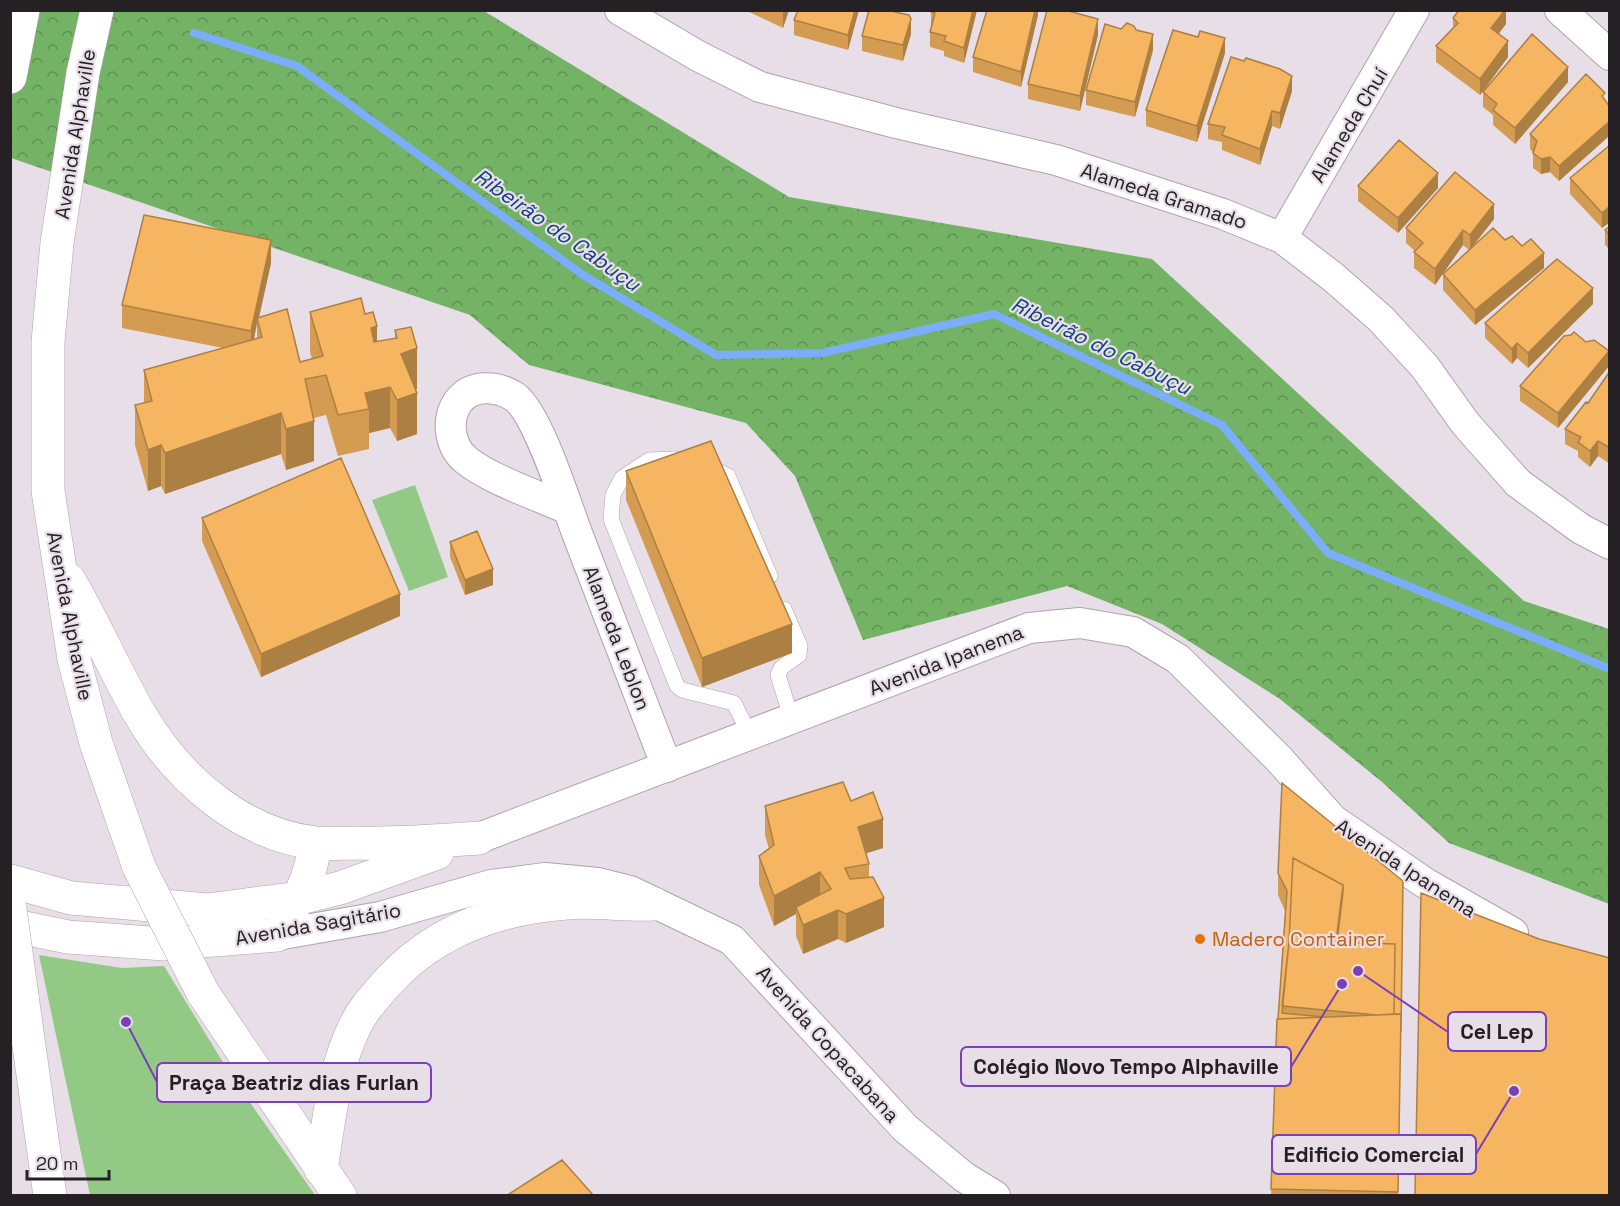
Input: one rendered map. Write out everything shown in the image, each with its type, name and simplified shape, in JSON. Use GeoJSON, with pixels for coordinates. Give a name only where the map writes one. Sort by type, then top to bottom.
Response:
{"type":"FeatureCollection","features":[{"type":"Feature","properties":{"kind":"main road"},"geometry":{"type":"LineString","coordinates":[[10,77],[23,10]]}},
{"type":"Feature","properties":{"kind":"main road","name":"Avenida Alphaville"},"geometry":{"type":"LineString","coordinates":[[98,10],[83,73],[57,243],[48,342],[48,491],[80,680],[96,743],[139,867],[203,993],[330,1183]]}},
{"type":"Feature","properties":{"kind":"main road"},"geometry":{"type":"LineString","coordinates":[[59,562],[98,629],[141,716],[173,763],[221,806],[270,832],[315,843],[401,845],[479,838]]}},
{"type":"Feature","properties":{"kind":"main road","name":"Avenida Sagitário"},"geometry":{"type":"LineString","coordinates":[[10,881],[71,898],[208,910],[300,898],[340,888],[479,838]]}},
{"type":"Feature","properties":{"kind":"main road"},"geometry":{"type":"LineString","coordinates":[[277,935],[300,898],[312,866],[315,843]]}},
{"type":"Feature","properties":{"kind":"main road"},"geometry":{"type":"LineString","coordinates":[[330,1183],[333,1093],[355,1025],[369,1003],[402,966],[435,940],[484,917],[569,902],[628,906],[654,904]]}},
{"type":"Feature","properties":{"kind":"main road"},"geometry":{"type":"LineString","coordinates":[[10,909],[50,1196]]}},
{"type":"Feature","properties":{"kind":"main road","name":"Avenida Sagitário"},"geometry":{"type":"LineString","coordinates":[[10,925],[68,937],[164,944],[277,935]]}},
{"type":"Feature","properties":{"kind":"street","name":"Alameda Gramado"},"geometry":{"type":"LineString","coordinates":[[620,10],[698,56],[760,87],[885,120],[1056,160],[1223,214],[1282,238],[1333,277],[1381,319],[1425,367],[1465,423],[1518,483],[1581,529],[1610,544]]}},
{"type":"Feature","properties":{"kind":"street","name":"Alameda Chuí"},"geometry":{"type":"LineString","coordinates":[[1282,238],[1414,10]]}},
{"type":"Feature","properties":{"kind":"street"},"geometry":{"type":"LineString","coordinates":[[1560,10],[1610,55]]}},
{"type":"Feature","properties":{"kind":"street","name":"Alameda Leblon"},"geometry":{"type":"LineString","coordinates":[[568,509],[667,767]]}},
{"type":"Feature","properties":{"kind":"street","name":"Avenida Ipanema"},"geometry":{"type":"LineString","coordinates":[[479,838],[1029,628],[1080,623],[1133,632],[1178,659],[1279,759],[1333,820],[1425,883],[1497,926],[1541,946]]}},
{"type":"Feature","properties":{"kind":"street","name":"Avenida Sagitário"},"geometry":{"type":"LineString","coordinates":[[277,935],[380,917],[491,885],[545,878],[609,885],[630,891],[654,904]]}},
{"type":"Feature","properties":{"kind":"street","name":"Avenida Copacabana"},"geometry":{"type":"LineString","coordinates":[[654,904],[732,940],[905,1128],[964,1177],[995,1196]]}},
{"type":"Feature","properties":{"kind":"lane"},"geometry":{"type":"LineString","coordinates":[[749,733],[734,704],[682,690],[677,686],[611,519],[613,495],[622,478],[649,460],[681,459],[728,476],[800,646],[799,654],[781,668],[778,675],[792,720]]}},
{"type":"Feature","properties":{"kind":"green space"},"geometry":{"type":"Polygon","coordinates":[[[11,11],[484,11],[789,197],[1152,259],[1524,601],[1609,629],[1609,904],[1449,843],[1382,782],[1280,699],[1162,624],[1067,586],[863,640],[795,476],[746,423],[529,365],[470,315],[11,158],[11,11]]]}},
{"type":"Feature","properties":{"kind":"green space"},"geometry":{"type":"Polygon","coordinates":[[[415,485],[448,577],[409,591],[372,500],[415,485]]]}},
{"type":"Feature","properties":{"kind":"green space"},"geometry":{"type":"Polygon","coordinates":[[[39,955],[122,968],[164,966],[232,1077],[315,1195],[90,1195],[39,955]]]}},
{"type":"Feature","properties":{"kind":"building"},"geometry":{"type":"Polygon","coordinates":[[[798,10],[855,10],[848,35],[794,20],[798,10]]]}},
{"type":"Feature","properties":{"kind":"building"},"geometry":{"type":"Polygon","coordinates":[[[869,10],[894,10],[909,15],[911,19],[903,45],[862,36],[869,10]]]}},
{"type":"Feature","properties":{"kind":"building"},"geometry":{"type":"Polygon","coordinates":[[[931,10],[973,10],[964,48],[944,41],[946,36],[930,32],[935,13],[931,10]]]}},
{"type":"Feature","properties":{"kind":"building"},"geometry":{"type":"Polygon","coordinates":[[[987,10],[1035,10],[1021,72],[973,57],[987,10]]]}},
{"type":"Feature","properties":{"kind":"building"},"geometry":{"type":"Polygon","coordinates":[[[1047,10],[1065,10],[1098,19],[1080,96],[1028,84],[1047,10]]]}},
{"type":"Feature","properties":{"kind":"building"},"geometry":{"type":"Polygon","coordinates":[[[1459,10],[1505,10],[1491,28],[1508,41],[1480,79],[1436,46],[1458,23],[1453,18],[1459,10]]]}},
{"type":"Feature","properties":{"kind":"building"},"geometry":{"type":"Polygon","coordinates":[[[1127,23],[1134,26],[1136,30],[1153,34],[1135,102],[1086,90],[1105,24],[1121,29],[1127,23]]]}},
{"type":"Feature","properties":{"kind":"building"},"geometry":{"type":"Polygon","coordinates":[[[1173,30],[1198,37],[1200,31],[1225,38],[1197,126],[1146,110],[1173,30]]]}},
{"type":"Feature","properties":{"kind":"building"},"geometry":{"type":"Polygon","coordinates":[[[1532,34],[1568,67],[1515,128],[1493,110],[1497,104],[1483,92],[1532,34]]]}},
{"type":"Feature","properties":{"kind":"building"},"geometry":{"type":"Polygon","coordinates":[[[1231,57],[1244,61],[1246,58],[1280,69],[1292,76],[1280,113],[1272,111],[1260,149],[1222,135],[1225,127],[1208,124],[1231,57]]]}},
{"type":"Feature","properties":{"kind":"building"},"geometry":{"type":"Polygon","coordinates":[[[1586,74],[1605,93],[1602,96],[1610,107],[1610,121],[1559,166],[1550,157],[1541,159],[1533,153],[1537,141],[1530,134],[1586,74]]]}},
{"type":"Feature","properties":{"kind":"building"},"geometry":{"type":"Polygon","coordinates":[[[1399,140],[1438,173],[1398,218],[1358,186],[1399,140]]]}},
{"type":"Feature","properties":{"kind":"building"},"geometry":{"type":"Polygon","coordinates":[[[1610,145],[1610,206],[1602,213],[1570,178],[1610,145]]]}},
{"type":"Feature","properties":{"kind":"building"},"geometry":{"type":"Polygon","coordinates":[[[1455,172],[1494,204],[1470,235],[1463,230],[1435,269],[1414,252],[1423,243],[1406,228],[1455,172]]]}},
{"type":"Feature","properties":{"kind":"building"},"geometry":{"type":"Polygon","coordinates":[[[144,215],[271,240],[251,331],[122,305],[144,215]]]}},
{"type":"Feature","properties":{"kind":"building"},"geometry":{"type":"Polygon","coordinates":[[[1493,228],[1505,240],[1512,236],[1522,246],[1531,239],[1544,253],[1475,310],[1443,274],[1493,228]]]}},
{"type":"Feature","properties":{"kind":"building"},"geometry":{"type":"Polygon","coordinates":[[[1557,259],[1593,288],[1528,353],[1517,343],[1512,349],[1485,323],[1557,259]]]}},
{"type":"Feature","properties":{"kind":"building"},"geometry":{"type":"Polygon","coordinates":[[[361,298],[365,314],[373,312],[377,326],[371,328],[374,342],[397,338],[395,330],[411,327],[417,348],[401,354],[417,393],[397,400],[390,387],[365,393],[369,409],[338,415],[326,375],[305,379],[314,421],[286,429],[281,413],[165,453],[161,445],[148,450],[135,405],[152,401],[144,370],[262,337],[257,318],[287,309],[300,362],[323,356],[310,312],[361,298]]]}},
{"type":"Feature","properties":{"kind":"building"},"geometry":{"type":"Polygon","coordinates":[[[1574,332],[1586,342],[1594,340],[1609,351],[1558,413],[1520,386],[1564,336],[1574,332]]]}},
{"type":"Feature","properties":{"kind":"building"},"geometry":{"type":"Polygon","coordinates":[[[1610,371],[1610,448],[1598,441],[1590,451],[1578,442],[1581,437],[1565,429],[1586,402],[1588,403],[1610,371]]]}},
{"type":"Feature","properties":{"kind":"building"},"geometry":{"type":"Polygon","coordinates":[[[711,441],[792,624],[702,658],[626,471],[711,441]]]}},
{"type":"Feature","properties":{"kind":"building"},"geometry":{"type":"Polygon","coordinates":[[[341,458],[400,594],[261,654],[202,518],[341,458]]]}},
{"type":"Feature","properties":{"kind":"building"},"geometry":{"type":"Polygon","coordinates":[[[477,531],[493,569],[465,580],[450,542],[477,531]]]}},
{"type":"Feature","properties":{"kind":"building"},"geometry":{"type":"Polygon","coordinates":[[[843,782],[851,801],[873,792],[883,819],[858,827],[869,864],[845,868],[850,879],[873,877],[884,898],[846,914],[838,910],[803,925],[796,907],[831,889],[820,872],[774,896],[759,856],[774,845],[765,806],[843,782]]]}},
{"type":"Feature","properties":{"kind":"building"},"geometry":{"type":"Polygon","coordinates":[[[1282,783],[1403,881],[1401,1032],[1401,1014],[1394,1014],[1395,944],[1337,942],[1343,885],[1293,858],[1289,942],[1282,1013],[1324,1017],[1278,1019],[1287,891],[1278,873],[1282,783]]]}},
{"type":"Feature","properties":{"kind":"building"},"geometry":{"type":"Polygon","coordinates":[[[1293,858],[1343,885],[1336,942],[1395,944],[1394,1014],[1376,1015],[1282,1006],[1289,942],[1293,858]]]}},
{"type":"Feature","properties":{"kind":"building"},"geometry":{"type":"Polygon","coordinates":[[[1421,893],[1539,939],[1610,958],[1610,1196],[1415,1195],[1421,893]]]}},
{"type":"Feature","properties":{"kind":"building"},"geometry":{"type":"Polygon","coordinates":[[[1401,1014],[1398,1192],[1271,1189],[1277,1019],[1401,1014]]]}},
{"type":"Feature","properties":{"kind":"building"},"geometry":{"type":"Polygon","coordinates":[[[562,1160],[594,1196],[506,1196],[562,1160]]]}},
{"type":"Feature","properties":{"kind":"waterway","name":"Ribeirão do Cabuçu"},"geometry":{"type":"LineString","coordinates":[[194,33],[297,66],[583,275],[716,355],[822,353],[994,314],[1222,425],[1328,553],[1610,669]]}},
{"type":"Feature","properties":{"kind":"place","name":"Madero Container"},"geometry":{"type":"Point","coordinates":[1200,939]}},
{"type":"Feature","properties":{"kind":"place","name":"Cel Lep"},"geometry":{"type":"Point","coordinates":[1358,971]}},
{"type":"Feature","properties":{"kind":"place","name":"Colégio Novo Tempo Alphaville"},"geometry":{"type":"Point","coordinates":[1342,984]}},
{"type":"Feature","properties":{"kind":"place","name":"Praça Beatriz dias Furlan"},"geometry":{"type":"Point","coordinates":[126,1022]}},
{"type":"Feature","properties":{"kind":"place","name":"Edificio Comercial"},"geometry":{"type":"Point","coordinates":[1514,1091]}}]}
